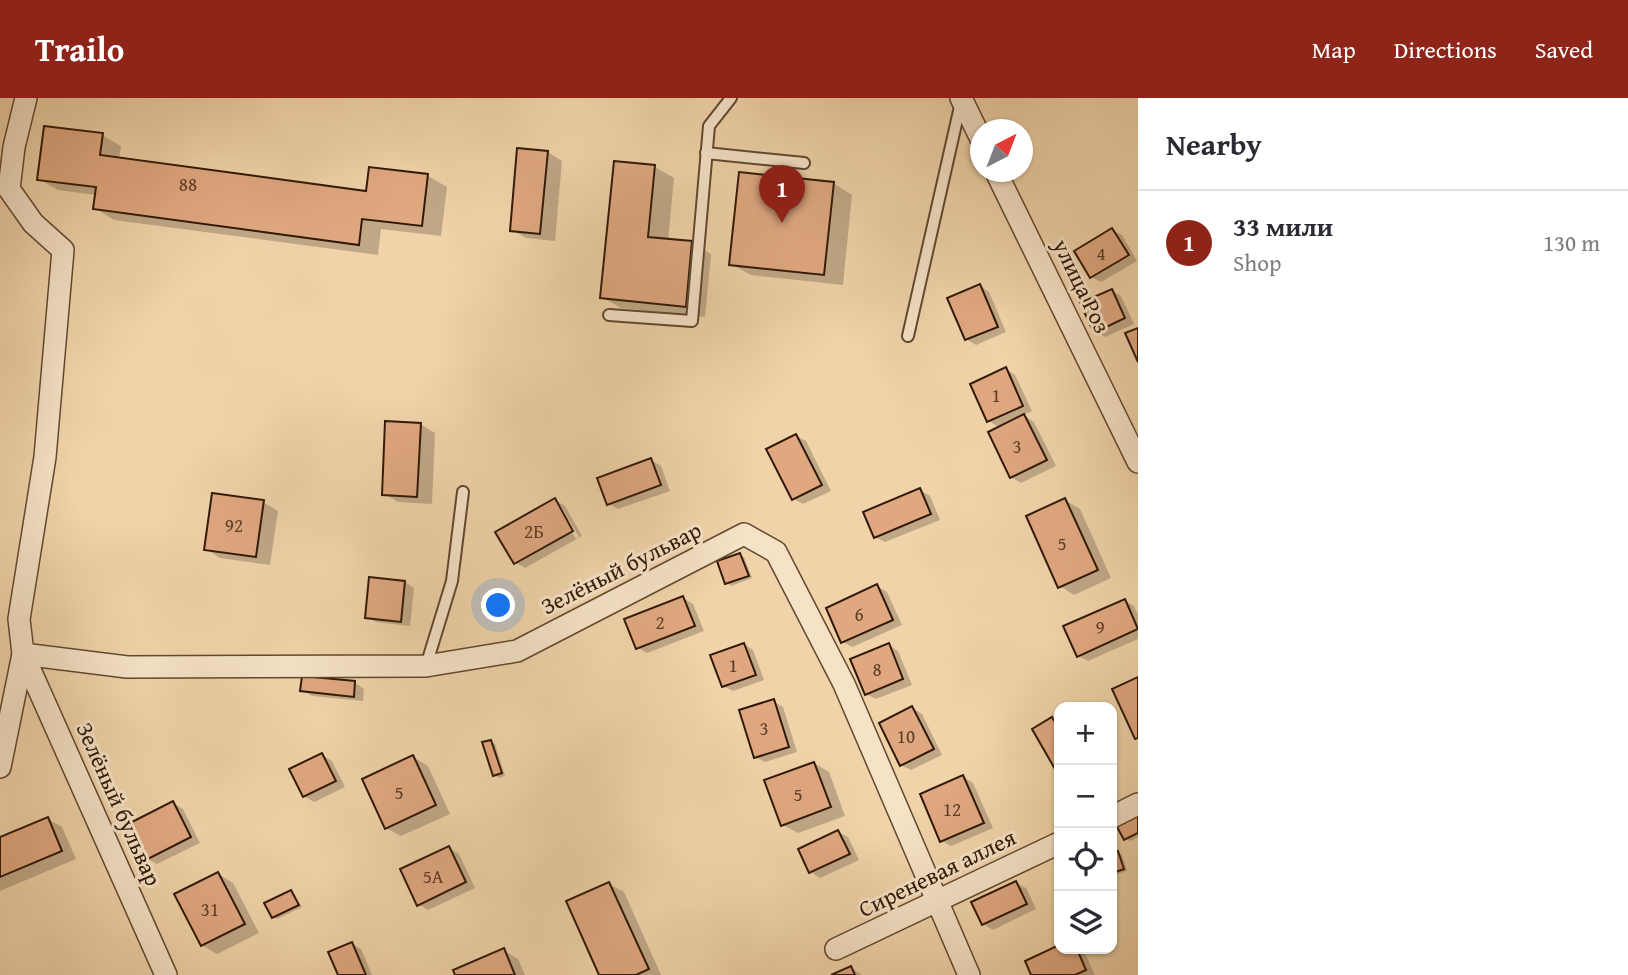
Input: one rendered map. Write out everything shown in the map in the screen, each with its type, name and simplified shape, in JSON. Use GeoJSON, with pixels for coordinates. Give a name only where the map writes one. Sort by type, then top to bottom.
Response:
{"type":"FeatureCollection","features":[{"type":"Feature","properties":{"kind":"street"},"geometry":{"type":"LineString","coordinates":[[0,767],[23,654],[19,619],[45,457],[63,250],[33,223],[9,189],[14,147],[26,98]]}},
{"type":"Feature","properties":{"kind":"street"},"geometry":{"type":"LineString","coordinates":[[961,99],[971,119]]}},
{"type":"Feature","properties":{"kind":"street","name":"улица Роз"},"geometry":{"type":"LineString","coordinates":[[1001,182],[1138,462]]}},
{"type":"Feature","properties":{"kind":"street","name":"Зелёный бульвар"},"geometry":{"type":"LineString","coordinates":[[23,654],[127,667],[426,666],[517,651],[744,534],[776,552],[844,684],[969,975]]}},
{"type":"Feature","properties":{"kind":"street","name":"Зелёный бульвар"},"geometry":{"type":"LineString","coordinates":[[23,654],[166,975]]}},
{"type":"Feature","properties":{"kind":"street"},"geometry":{"type":"LineString","coordinates":[[1117,814],[1138,804]]}},
{"type":"Feature","properties":{"kind":"street","name":"Сиреневая аллея"},"geometry":{"type":"LineString","coordinates":[[836,949],[1054,845]]}},
{"type":"Feature","properties":{"kind":"lane"},"geometry":{"type":"LineString","coordinates":[[609,315],[692,321],[709,126],[731,98]]}},
{"type":"Feature","properties":{"kind":"lane"},"geometry":{"type":"LineString","coordinates":[[908,336],[961,99]]}},
{"type":"Feature","properties":{"kind":"lane"},"geometry":{"type":"LineString","coordinates":[[706,153],[804,163]]}},
{"type":"Feature","properties":{"kind":"lane"},"geometry":{"type":"LineString","coordinates":[[426,666],[452,581],[463,492]]}},
{"type":"Feature","properties":{"kind":"building"},"geometry":{"type":"Polygon","coordinates":[[[44,126],[103,133],[100,155],[366,191],[369,167],[428,174],[422,226],[362,219],[359,245],[93,209],[96,187],[37,180],[44,126]]]}},
{"type":"Feature","properties":{"kind":"building"},"geometry":{"type":"Polygon","coordinates":[[[517,148],[548,151],[540,234],[510,231],[517,148]]]}},
{"type":"Feature","properties":{"kind":"building"},"geometry":{"type":"Polygon","coordinates":[[[614,161],[655,165],[648,237],[692,241],[686,307],[600,298],[614,161]]]}},
{"type":"Feature","properties":{"kind":"building"},"geometry":{"type":"Polygon","coordinates":[[[739,172],[834,182],[824,275],[729,265],[739,172]]]}},
{"type":"Feature","properties":{"kind":"building"},"geometry":{"type":"Polygon","coordinates":[[[1112,228],[1129,255],[1090,278],[1074,251],[1112,228]]]}},
{"type":"Feature","properties":{"kind":"building"},"geometry":{"type":"Polygon","coordinates":[[[980,284],[998,327],[965,340],[947,298],[980,284]]]}},
{"type":"Feature","properties":{"kind":"building"},"geometry":{"type":"Polygon","coordinates":[[[1112,289],[1125,318],[1094,333],[1080,303],[1112,289]]]}},
{"type":"Feature","properties":{"kind":"building"},"geometry":{"type":"Polygon","coordinates":[[[1138,328],[1138,362],[1125,333],[1138,328]]]}},
{"type":"Feature","properties":{"kind":"building"},"geometry":{"type":"Polygon","coordinates":[[[1006,367],[1023,406],[987,422],[970,384],[1006,367]]]}},
{"type":"Feature","properties":{"kind":"building"},"geometry":{"type":"Polygon","coordinates":[[[1024,414],[1047,460],[1010,478],[988,432],[1024,414]]]}},
{"type":"Feature","properties":{"kind":"building"},"geometry":{"type":"Polygon","coordinates":[[[385,421],[421,423],[417,497],[382,495],[385,421]]]}},
{"type":"Feature","properties":{"kind":"building"},"geometry":{"type":"Polygon","coordinates":[[[796,434],[822,485],[792,500],[766,449],[796,434]]]}},
{"type":"Feature","properties":{"kind":"building"},"geometry":{"type":"Polygon","coordinates":[[[651,458],[661,485],[607,505],[597,478],[651,458]]]}},
{"type":"Feature","properties":{"kind":"building"},"geometry":{"type":"Polygon","coordinates":[[[920,488],[931,514],[874,538],[863,512],[920,488]]]}},
{"type":"Feature","properties":{"kind":"building"},"geometry":{"type":"Polygon","coordinates":[[[212,493],[264,500],[256,557],[204,550],[212,493]]]}},
{"type":"Feature","properties":{"kind":"building"},"geometry":{"type":"Polygon","coordinates":[[[555,498],[573,531],[514,564],[495,532],[555,498]]]}},
{"type":"Feature","properties":{"kind":"building"},"geometry":{"type":"Polygon","coordinates":[[[1065,498],[1098,570],[1058,588],[1026,516],[1065,498]]]}},
{"type":"Feature","properties":{"kind":"building"},"geometry":{"type":"Polygon","coordinates":[[[740,553],[749,576],[725,584],[717,561],[740,553]]]}},
{"type":"Feature","properties":{"kind":"building"},"geometry":{"type":"Polygon","coordinates":[[[369,577],[405,581],[401,622],[365,618],[369,577]]]}},
{"type":"Feature","properties":{"kind":"building"},"geometry":{"type":"Polygon","coordinates":[[[877,584],[893,620],[841,643],[826,608],[877,584]]]}},
{"type":"Feature","properties":{"kind":"building"},"geometry":{"type":"Polygon","coordinates":[[[683,596],[695,626],[636,649],[624,619],[683,596]]]}},
{"type":"Feature","properties":{"kind":"building"},"geometry":{"type":"Polygon","coordinates":[[[1125,599],[1138,629],[1077,657],[1063,626],[1125,599]]]}},
{"type":"Feature","properties":{"kind":"building"},"geometry":{"type":"Polygon","coordinates":[[[744,643],[756,675],[722,687],[710,655],[744,643]]]}},
{"type":"Feature","properties":{"kind":"building"},"geometry":{"type":"Polygon","coordinates":[[[889,643],[903,679],[865,695],[850,659],[889,643]]]}},
{"type":"Feature","properties":{"kind":"building"},"geometry":{"type":"Polygon","coordinates":[[[302,676],[355,681],[354,697],[300,691],[302,676]]]}},
{"type":"Feature","properties":{"kind":"building"},"geometry":{"type":"Polygon","coordinates":[[[1138,677],[1138,738],[1135,739],[1112,689],[1138,677]]]}},
{"type":"Feature","properties":{"kind":"building"},"geometry":{"type":"Polygon","coordinates":[[[774,699],[789,747],[754,758],[739,710],[774,699]]]}},
{"type":"Feature","properties":{"kind":"building"},"geometry":{"type":"Polygon","coordinates":[[[912,706],[934,749],[900,766],[879,723],[912,706]]]}},
{"type":"Feature","properties":{"kind":"building"},"geometry":{"type":"Polygon","coordinates":[[[1052,717],[1054,720],[1054,767],[1032,729],[1052,717]]]}},
{"type":"Feature","properties":{"kind":"building"},"geometry":{"type":"Polygon","coordinates":[[[491,740],[502,773],[493,776],[482,742],[491,740]]]}},
{"type":"Feature","properties":{"kind":"building"},"geometry":{"type":"Polygon","coordinates":[[[322,753],[336,781],[303,797],[289,769],[322,753]]]}},
{"type":"Feature","properties":{"kind":"building"},"geometry":{"type":"Polygon","coordinates":[[[413,755],[436,805],[385,829],[362,779],[413,755]]]}},
{"type":"Feature","properties":{"kind":"building"},"geometry":{"type":"Polygon","coordinates":[[[814,762],[831,807],[781,826],[764,780],[814,762]]]}},
{"type":"Feature","properties":{"kind":"building"},"geometry":{"type":"Polygon","coordinates":[[[963,775],[984,823],[940,842],[920,794],[963,775]]]}},
{"type":"Feature","properties":{"kind":"building"},"geometry":{"type":"Polygon","coordinates":[[[173,801],[191,837],[146,860],[128,824],[173,801]]]}},
{"type":"Feature","properties":{"kind":"building"},"geometry":{"type":"Polygon","coordinates":[[[1138,815],[1138,833],[1124,840],[1117,827],[1138,815]]]}},
{"type":"Feature","properties":{"kind":"building"},"geometry":{"type":"Polygon","coordinates":[[[48,817],[62,851],[0,877],[0,837],[48,817]]]}},
{"type":"Feature","properties":{"kind":"building"},"geometry":{"type":"Polygon","coordinates":[[[838,830],[850,854],[809,873],[798,849],[838,830]]]}},
{"type":"Feature","properties":{"kind":"building"},"geometry":{"type":"Polygon","coordinates":[[[449,846],[466,882],[417,906],[400,869],[449,846]]]}},
{"type":"Feature","properties":{"kind":"building"},"geometry":{"type":"Polygon","coordinates":[[[1117,851],[1124,869],[1117,871],[1117,851]]]}},
{"type":"Feature","properties":{"kind":"building"},"geometry":{"type":"Polygon","coordinates":[[[218,872],[245,924],[201,946],[174,894],[218,872]]]}},
{"type":"Feature","properties":{"kind":"building"},"geometry":{"type":"Polygon","coordinates":[[[1016,881],[1027,904],[982,925],[971,902],[1016,881]]]}},
{"type":"Feature","properties":{"kind":"building"},"geometry":{"type":"Polygon","coordinates":[[[609,882],[649,969],[636,975],[599,975],[566,901],[609,882]]]}},
{"type":"Feature","properties":{"kind":"building"},"geometry":{"type":"Polygon","coordinates":[[[291,890],[299,905],[272,918],[264,903],[291,890]]]}},
{"type":"Feature","properties":{"kind":"building"},"geometry":{"type":"Polygon","coordinates":[[[352,942],[366,975],[338,975],[328,952],[352,942]]]}},
{"type":"Feature","properties":{"kind":"building"},"geometry":{"type":"Polygon","coordinates":[[[1054,947],[1054,954],[1079,954],[1086,970],[1075,975],[1031,975],[1025,961],[1054,947]]]}},
{"type":"Feature","properties":{"kind":"building"},"geometry":{"type":"Polygon","coordinates":[[[504,948],[515,975],[455,975],[453,970],[504,948]]]}},
{"type":"Feature","properties":{"kind":"building"},"geometry":{"type":"Polygon","coordinates":[[[851,966],[855,975],[831,975],[851,966]]]}},
{"type":"Feature","properties":{"kind":"place","name":"33 мили"},"geometry":{"type":"Point","coordinates":[782,223]}}]}
